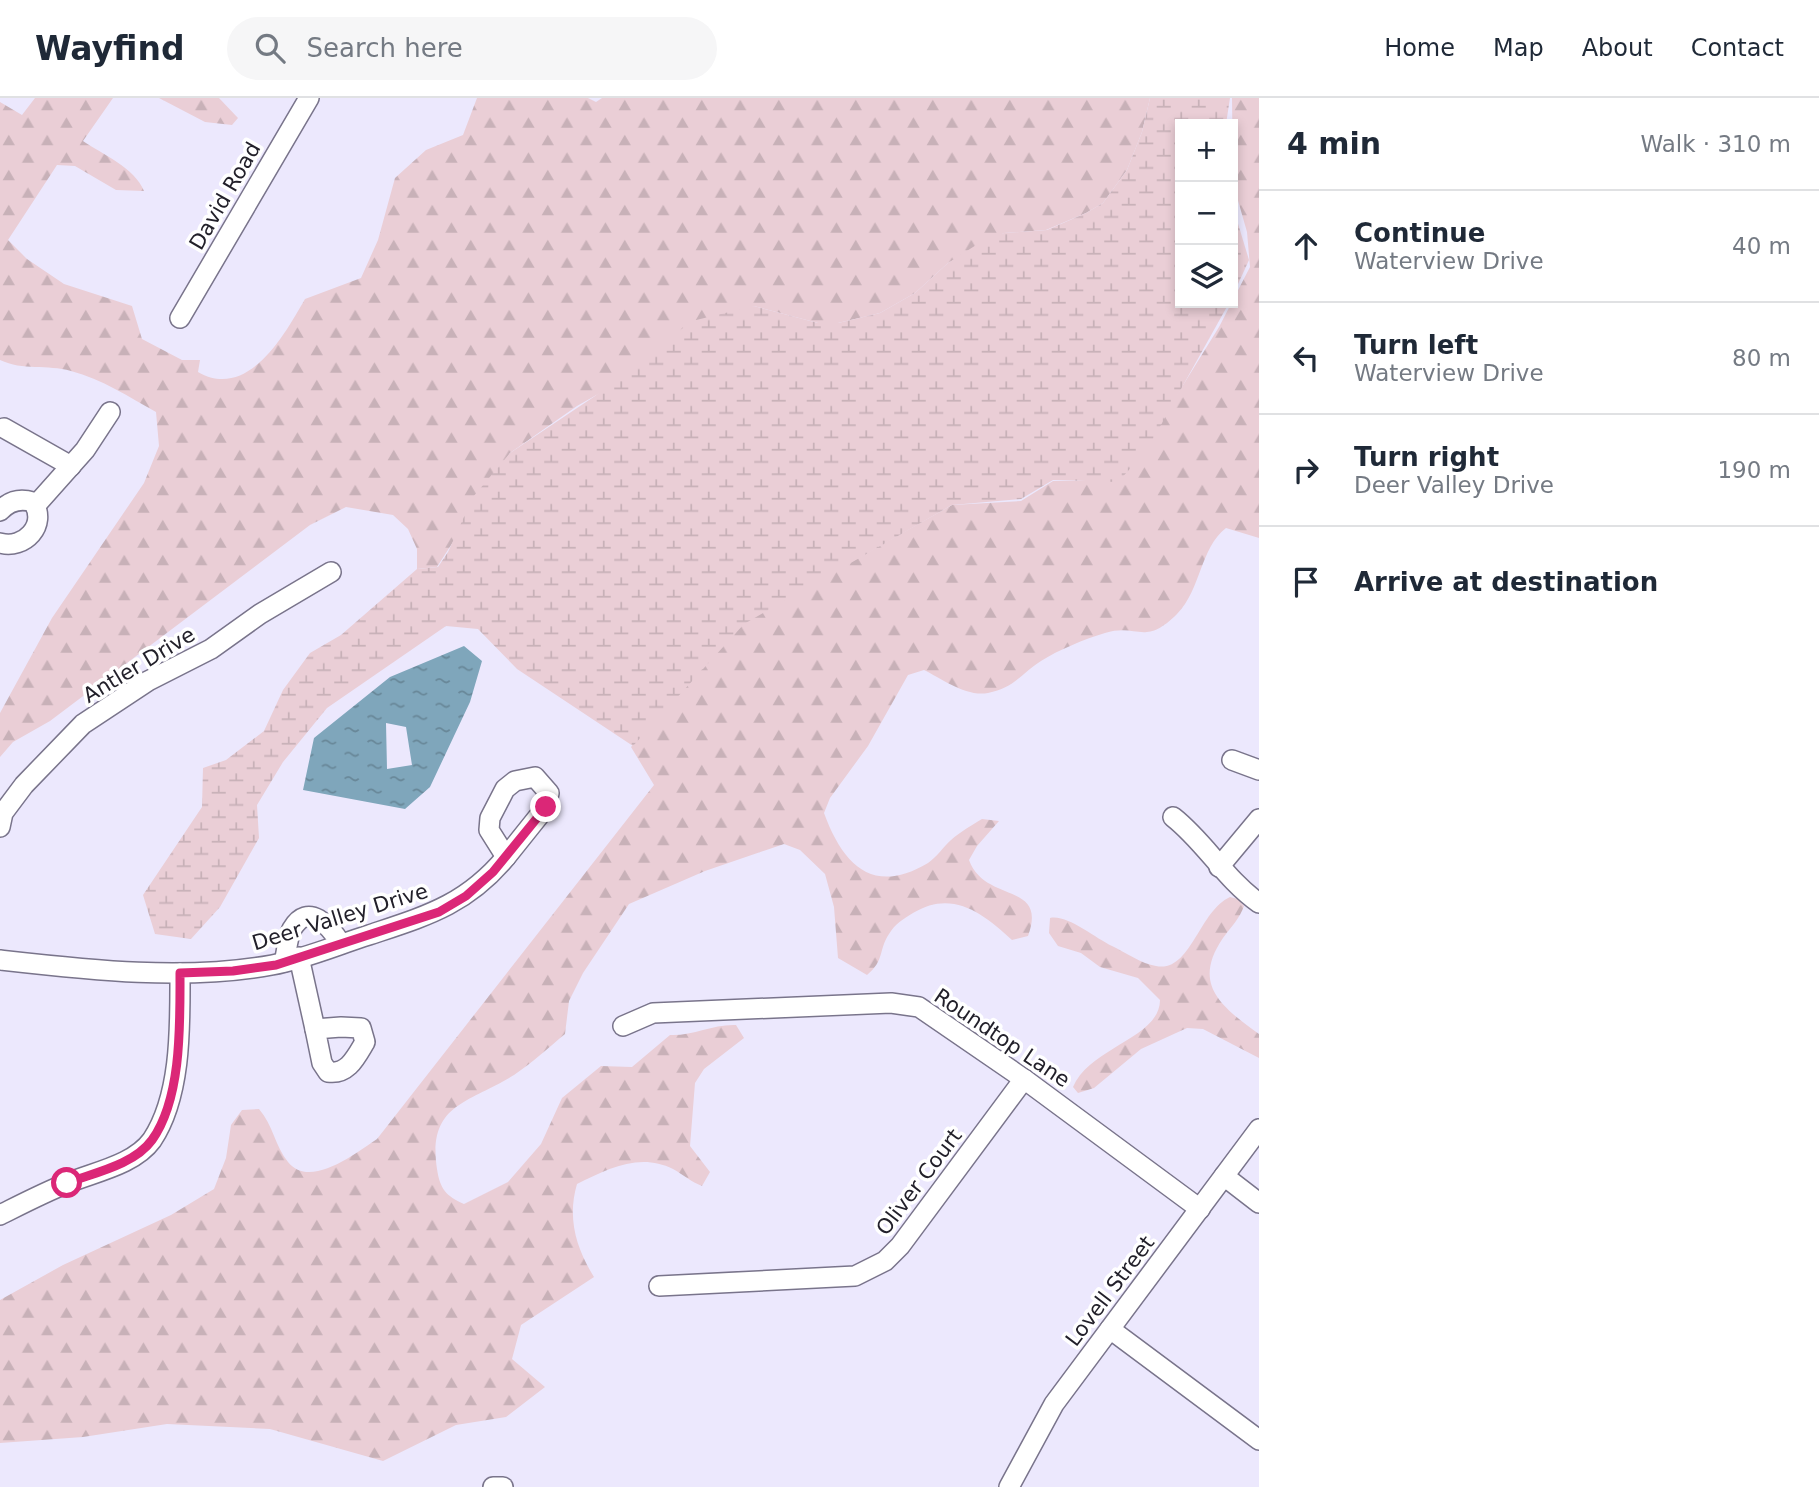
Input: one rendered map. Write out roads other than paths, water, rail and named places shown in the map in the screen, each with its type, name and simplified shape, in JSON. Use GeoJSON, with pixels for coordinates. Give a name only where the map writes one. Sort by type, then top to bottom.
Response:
{"type":"FeatureCollection","features":[{"type":"Feature","properties":{"kind":"street","name":"David Road"},"geometry":{"type":"LineString","coordinates":[[180,318],[309,98]]}},
{"type":"Feature","properties":{"kind":"street"},"geometry":{"type":"LineString","coordinates":[[36,505],[71,466],[110,412]]}},
{"type":"Feature","properties":{"kind":"street"},"geometry":{"type":"LineString","coordinates":[[4,428],[71,466]]}},
{"type":"Feature","properties":{"kind":"street"},"geometry":{"type":"LineString","coordinates":[[0,511],[8,503],[23,499],[36,505],[39,515],[36,529],[27,540],[16,545],[0,543]]}},
{"type":"Feature","properties":{"kind":"street","name":"Antler Drive"},"geometry":{"type":"LineString","coordinates":[[0,827],[4,813],[24,785],[83,724],[148,681],[211,649],[260,614],[331,572]]}},
{"type":"Feature","properties":{"kind":"street"},"geometry":{"type":"LineString","coordinates":[[1231,760],[1259,770]]}},
{"type":"Feature","properties":{"kind":"street"},"geometry":{"type":"LineString","coordinates":[[1173,817],[1188,829],[1219,867],[1259,903]]}},
{"type":"Feature","properties":{"kind":"street"},"geometry":{"type":"LineString","coordinates":[[1219,867],[1259,819]]}},
{"type":"Feature","properties":{"kind":"street","name":"Deer Valley Drive"},"geometry":{"type":"LineString","coordinates":[[0,960],[180,973],[233,971],[292,960],[439,912],[466,896],[506,857]]}},
{"type":"Feature","properties":{"kind":"street"},"geometry":{"type":"LineString","coordinates":[[315,1029],[292,960],[293,928],[306,917],[314,916],[324,921],[341,944]]}},
{"type":"Feature","properties":{"kind":"street"},"geometry":{"type":"LineString","coordinates":[[0,1215],[67,1183],[122,1163],[151,1141],[165,1110],[176,1066],[180,973]]}},
{"type":"Feature","properties":{"kind":"street","name":"Roundtop Lane"},"geometry":{"type":"LineString","coordinates":[[623,1026],[653,1013],[891,1003],[919,1007],[1024,1079],[1200,1209]]}},
{"type":"Feature","properties":{"kind":"street","name":"Oliver Court"},"geometry":{"type":"LineString","coordinates":[[659,1286],[855,1276],[885,1261],[900,1247],[1024,1079]]}},
{"type":"Feature","properties":{"kind":"street","name":"Lovell Street"},"geometry":{"type":"LineString","coordinates":[[1009,1487],[1054,1404],[1259,1129]]}},
{"type":"Feature","properties":{"kind":"street"},"geometry":{"type":"LineString","coordinates":[[1224,1176],[1259,1203]]}},
{"type":"Feature","properties":{"kind":"street"},"geometry":{"type":"LineString","coordinates":[[1110,1329],[1259,1440]]}},
{"type":"Feature","properties":{"kind":"street"},"geometry":{"type":"LineString","coordinates":[[493,1487],[503,1487]]}},
{"type":"Feature","properties":{"kind":"water"},"geometry":{"type":"Polygon","coordinates":[[[464,646],[482,661],[470,702],[430,787],[405,809],[303,790],[314,738],[390,677],[464,646]],[[386,723],[387,769],[412,765],[406,727],[386,723]]]}}]}
